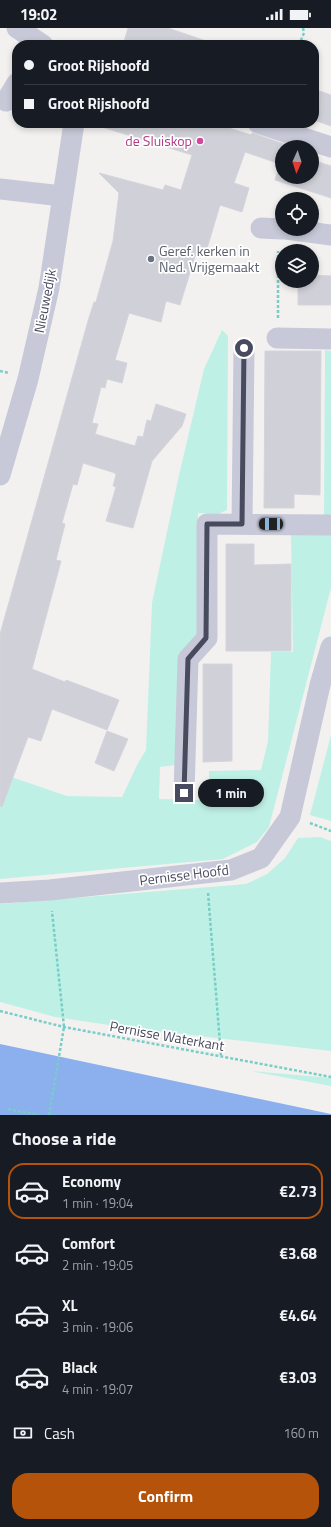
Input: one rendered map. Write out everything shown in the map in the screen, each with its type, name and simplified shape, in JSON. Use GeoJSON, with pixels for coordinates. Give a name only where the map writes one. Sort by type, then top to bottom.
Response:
{"type":"FeatureCollection","features":[{"type":"Feature","properties":{"kind":"street"},"geometry":{"type":"LineString","coordinates":[[17,28],[34,40]]}},
{"type":"Feature","properties":{"kind":"street"},"geometry":{"type":"LineString","coordinates":[[6,101],[12,91]]}},
{"type":"Feature","properties":{"kind":"street","name":"Nieuwedijk"},"geometry":{"type":"LineString","coordinates":[[0,475],[30,372],[49,288],[73,128]]}},
{"type":"Feature","properties":{"kind":"street"},"geometry":{"type":"LineString","coordinates":[[273,128],[331,147]]}},
{"type":"Feature","properties":{"kind":"street"},"geometry":{"type":"LineString","coordinates":[[0,189],[62,196]]}},
{"type":"Feature","properties":{"kind":"street"},"geometry":{"type":"LineString","coordinates":[[319,233],[331,235]]}},
{"type":"Feature","properties":{"kind":"street"},"geometry":{"type":"LineString","coordinates":[[277,338],[331,339]]}},
{"type":"Feature","properties":{"kind":"street"},"geometry":{"type":"LineString","coordinates":[[242,524],[244,348]]}},
{"type":"Feature","properties":{"kind":"street"},"geometry":{"type":"LineString","coordinates":[[184,793],[188,659],[206,638],[207,524],[331,525]]}},
{"type":"Feature","properties":{"kind":"street","name":"Pernisse Hoofd"},"geometry":{"type":"LineString","coordinates":[[0,893],[50,890],[231,870],[261,858],[290,817],[320,685],[331,646]]}},
{"type":"Feature","properties":{"kind":"path"},"geometry":{"type":"LineString","coordinates":[[301,40],[304,33],[303,28]]}},
{"type":"Feature","properties":{"kind":"path"},"geometry":{"type":"LineString","coordinates":[[277,236],[277,338]]}},
{"type":"Feature","properties":{"kind":"path"},"geometry":{"type":"LineString","coordinates":[[50,890],[64,1028],[50,1115]]}},
{"type":"Feature","properties":{"kind":"path"},"geometry":{"type":"LineString","coordinates":[[208,895],[221,1056]]}},
{"type":"Feature","properties":{"kind":"path","name":"Pernisse Waterkant"},"geometry":{"type":"LineString","coordinates":[[0,1011],[64,1028],[331,1077]]}},
{"type":"Feature","properties":{"kind":"path"},"geometry":{"type":"LineString","coordinates":[[8,1109],[39,1115]]}},
{"type":"Feature","properties":{"kind":"green space"},"geometry":{"type":"Polygon","coordinates":[[[222,330],[228,336],[227,510],[218,514],[198,513],[197,637],[176,765],[160,767],[159,799],[209,800],[209,771],[261,770],[268,741],[271,652],[293,652],[291,535],[331,535],[331,588],[269,827],[257,842],[223,859],[0,879],[0,773],[67,796],[122,797],[146,750],[152,603],[179,475],[204,369],[222,330]]]}},
{"type":"Feature","properties":{"kind":"green space"},"geometry":{"type":"Polygon","coordinates":[[[325,350],[331,351],[331,516],[324,516],[325,350]]]}},
{"type":"Feature","properties":{"kind":"green space"},"geometry":{"type":"Polygon","coordinates":[[[331,735],[331,821],[310,815],[331,735]]]}},
{"type":"Feature","properties":{"kind":"green space"},"geometry":{"type":"Polygon","coordinates":[[[320,837],[331,841],[331,1051],[122,1027],[55,1017],[0,1002],[0,904],[246,884],[267,874],[285,858],[298,838],[320,837]]]}},
{"type":"Feature","properties":{"kind":"green space"},"geometry":{"type":"Polygon","coordinates":[[[250,1071],[331,1078],[331,1086],[250,1071]]]}},
{"type":"Feature","properties":{"kind":"water"},"geometry":{"type":"Polygon","coordinates":[[[0,1044],[331,1114],[331,1115],[0,1115],[0,1044]]]}},
{"type":"Feature","properties":{"kind":"building"},"geometry":{"type":"Polygon","coordinates":[[[128,28],[168,28],[203,40],[124,40],[128,28]]]}},
{"type":"Feature","properties":{"kind":"building"},"geometry":{"type":"Polygon","coordinates":[[[319,91],[331,95],[331,126],[319,122],[319,91]]]}},
{"type":"Feature","properties":{"kind":"building"},"geometry":{"type":"Polygon","coordinates":[[[105,128],[229,128],[251,135],[252,133],[275,141],[275,162],[245,152],[234,183],[249,188],[242,212],[220,205],[206,252],[197,250],[180,305],[166,301],[161,322],[129,313],[115,360],[127,363],[122,383],[107,379],[105,388],[101,387],[92,423],[98,424],[95,434],[135,446],[138,436],[143,437],[147,420],[151,421],[156,404],[186,414],[182,426],[152,461],[133,528],[106,521],[116,487],[113,486],[116,475],[115,473],[83,463],[77,485],[73,484],[62,523],[65,524],[56,560],[61,561],[32,669],[119,700],[107,730],[52,709],[41,741],[28,737],[2,807],[0,806],[0,634],[88,321],[94,302],[96,302],[113,241],[119,193],[99,173],[163,190],[165,185],[181,190],[192,155],[105,128]]]}},
{"type":"Feature","properties":{"kind":"building"},"geometry":{"type":"Polygon","coordinates":[[[319,162],[331,166],[331,198],[319,194],[319,192],[312,192],[287,184],[319,184],[319,162]]]}},
{"type":"Feature","properties":{"kind":"building"},"geometry":{"type":"Polygon","coordinates":[[[319,275],[331,276],[331,305],[298,305],[298,288],[319,288],[319,275]]]}},
{"type":"Feature","properties":{"kind":"building"},"geometry":{"type":"Polygon","coordinates":[[[265,351],[321,351],[320,495],[294,494],[294,508],[264,508],[265,351]]]}},
{"type":"Feature","properties":{"kind":"building"},"geometry":{"type":"Polygon","coordinates":[[[226,544],[254,544],[254,565],[291,564],[291,651],[226,651],[226,544]]]}},
{"type":"Feature","properties":{"kind":"building"},"geometry":{"type":"Polygon","coordinates":[[[203,664],[232,664],[232,761],[203,762],[203,664]]]}},
{"type":"Feature","properties":{"kind":"building"},"geometry":{"type":"Polygon","coordinates":[[[107,731],[128,739],[114,771],[95,763],[107,731]]]}},
{"type":"Feature","properties":{"kind":"place","name":"de Sluiskop"},"geometry":{"type":"Point","coordinates":[200,141]}},
{"type":"Feature","properties":{"kind":"place","name":"Geref. kerken in Ned. Vrijgemaakt"},"geometry":{"type":"Point","coordinates":[151,259]}},
{"type":"Feature","properties":{"kind":"route"},"geometry":{"type":"LineString","coordinates":[[184,793],[188,659],[206,638],[207,524],[242,524],[244,348]]}}]}
